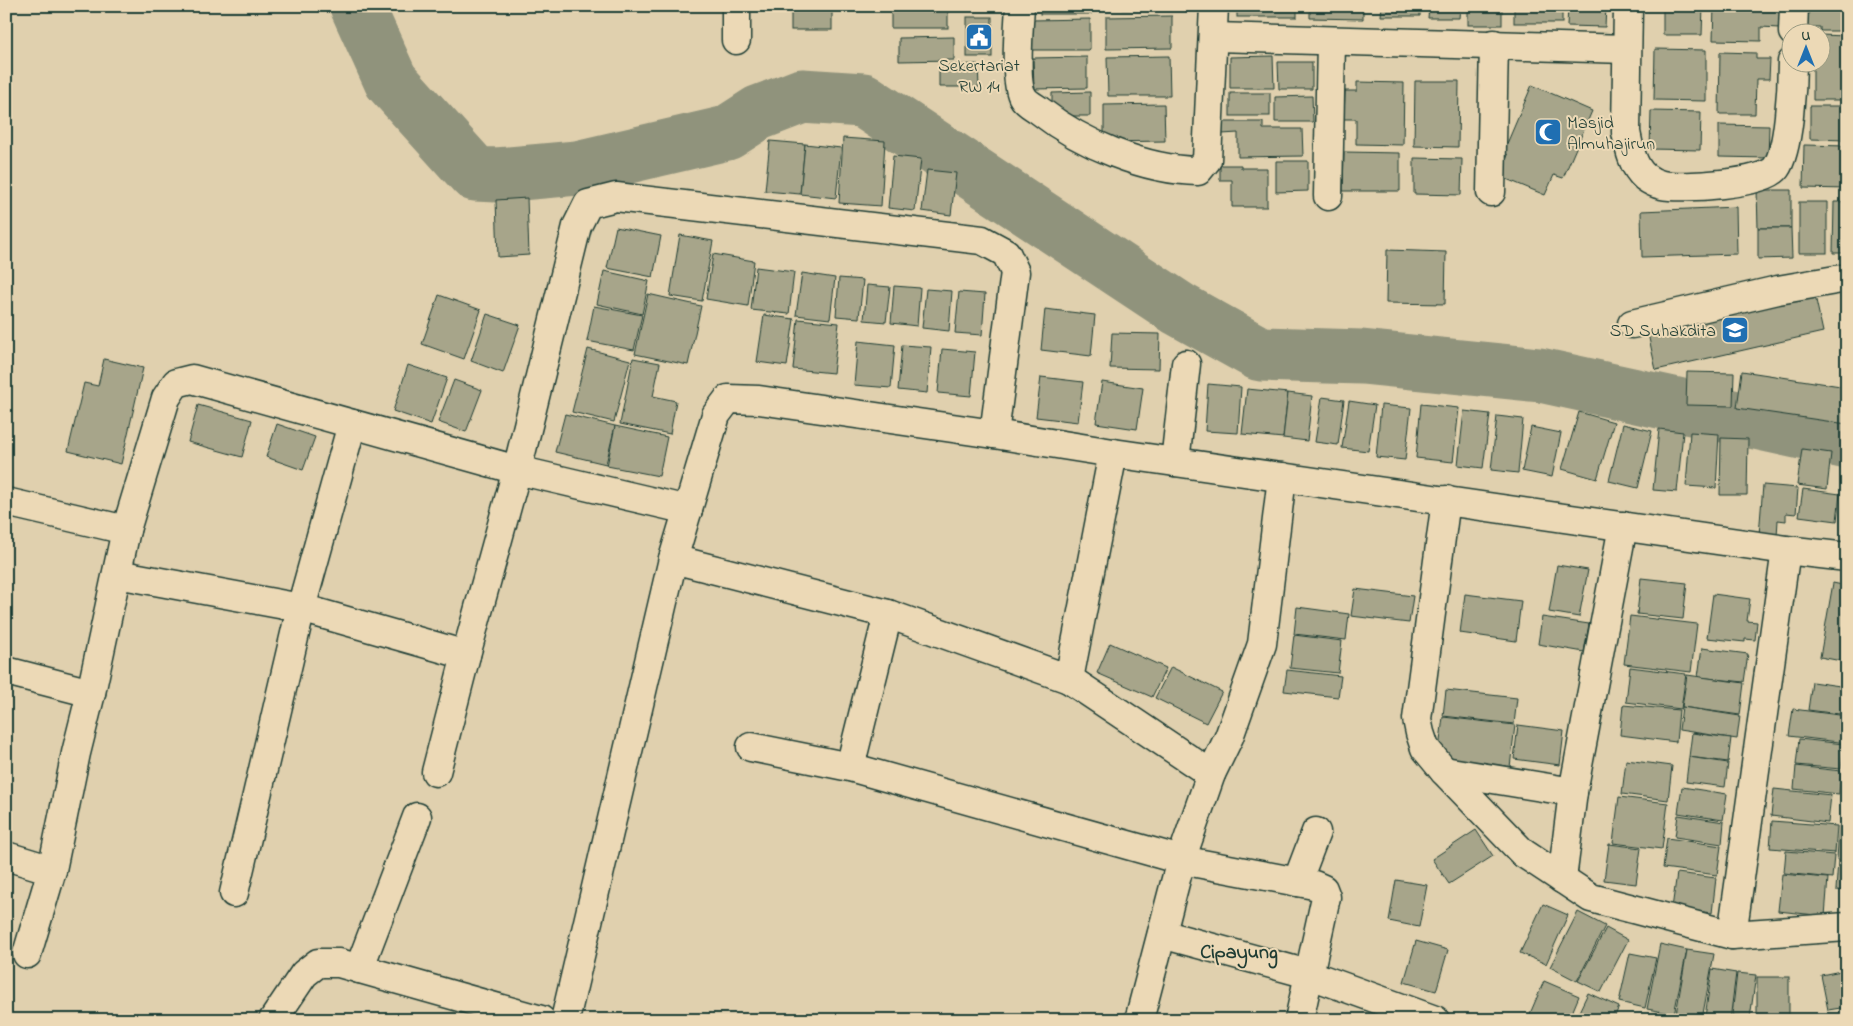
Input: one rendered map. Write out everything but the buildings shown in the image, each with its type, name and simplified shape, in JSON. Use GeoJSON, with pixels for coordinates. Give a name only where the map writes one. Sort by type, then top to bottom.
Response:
{"type":"FeatureCollection","features":[{"type":"Feature","properties":{"kind":"street"},"geometry":{"type":"LineString","coordinates":[[736,6],[736,40]]}},
{"type":"Feature","properties":{"kind":"street"},"geometry":{"type":"LineString","coordinates":[[1020,6],[1019,85],[1023,98],[1056,124],[1111,152],[1179,171],[1198,172],[1207,160],[1214,6]]}},
{"type":"Feature","properties":{"kind":"street"},"geometry":{"type":"LineString","coordinates":[[1628,6],[1626,132],[1634,162],[1644,176],[1660,185],[1686,187],[1753,179],[1768,175],[1776,168],[1783,150],[1791,72]]}},
{"type":"Feature","properties":{"kind":"street"},"geometry":{"type":"LineString","coordinates":[[1793,22],[1794,6]]}},
{"type":"Feature","properties":{"kind":"street"},"geometry":{"type":"LineString","coordinates":[[1214,37],[1626,49]]}},
{"type":"Feature","properties":{"kind":"street"},"geometry":{"type":"LineString","coordinates":[[1328,196],[1331,41]]}},
{"type":"Feature","properties":{"kind":"street"},"geometry":{"type":"LineString","coordinates":[[1491,192],[1494,44]]}},
{"type":"Feature","properties":{"kind":"street"},"geometry":{"type":"LineString","coordinates":[[436,772],[517,470],[577,226],[588,204],[616,197],[982,240],[1006,252],[1014,272],[994,434]]}},
{"type":"Feature","properties":{"kind":"street"},"geometry":{"type":"LineString","coordinates":[[1632,324],[1778,290],[1847,278]]}},
{"type":"Feature","properties":{"kind":"street"},"geometry":{"type":"LineString","coordinates":[[1175,462],[1186,364]]}},
{"type":"Feature","properties":{"kind":"street"},"geometry":{"type":"LineString","coordinates":[[27,954],[52,870],[126,530],[166,398],[176,383],[192,379],[517,470],[688,510]]}},
{"type":"Feature","properties":{"kind":"street"},"geometry":{"type":"LineString","coordinates":[[565,1020],[673,559],[716,415],[728,399],[759,400],[994,434],[1112,454],[1446,500],[1786,550],[1847,557]]}},
{"type":"Feature","properties":{"kind":"street"},"geometry":{"type":"LineString","coordinates":[[234,892],[301,608],[352,424]]}},
{"type":"Feature","properties":{"kind":"street"},"geometry":{"type":"LineString","coordinates":[[1069,679],[1112,454]]}},
{"type":"Feature","properties":{"kind":"street"},"geometry":{"type":"LineString","coordinates":[[1139,1020],[1181,860],[1211,774],[1229,737],[1262,644],[1282,477]]}},
{"type":"Feature","properties":{"kind":"street"},"geometry":{"type":"LineString","coordinates":[[1446,500],[1417,719],[1425,748],[1444,771],[1523,853],[1591,898],[1732,935],[1847,927]]}},
{"type":"Feature","properties":{"kind":"street"},"geometry":{"type":"LineString","coordinates":[[6,502],[126,530]]}},
{"type":"Feature","properties":{"kind":"street"},"geometry":{"type":"LineString","coordinates":[[1562,879],[1573,792],[1623,526]]}},
{"type":"Feature","properties":{"kind":"street"},"geometry":{"type":"LineString","coordinates":[[1732,935],[1786,550]]}},
{"type":"Feature","properties":{"kind":"street"},"geometry":{"type":"LineString","coordinates":[[673,559],[888,614],[1069,679],[1211,774]]}},
{"type":"Feature","properties":{"kind":"street"},"geometry":{"type":"LineString","coordinates":[[117,574],[301,608],[466,655]]}},
{"type":"Feature","properties":{"kind":"street"},"geometry":{"type":"LineString","coordinates":[[850,767],[888,614]]}},
{"type":"Feature","properties":{"kind":"street"},"geometry":{"type":"LineString","coordinates":[[6,671],[91,693]]}},
{"type":"Feature","properties":{"kind":"street"},"geometry":{"type":"LineString","coordinates":[[751,747],[850,767],[1181,860],[1314,885],[1323,889],[1326,897],[1299,1020]]}},
{"type":"Feature","properties":{"kind":"street"},"geometry":{"type":"LineString","coordinates":[[1444,771],[1573,792]]}},
{"type":"Feature","properties":{"kind":"street"},"geometry":{"type":"LineString","coordinates":[[359,968],[417,817]]}},
{"type":"Feature","properties":{"kind":"street"},"geometry":{"type":"LineString","coordinates":[[1297,882],[1316,832]]}},
{"type":"Feature","properties":{"kind":"street"},"geometry":{"type":"LineString","coordinates":[[6,856],[52,870]]}},
{"type":"Feature","properties":{"kind":"street"},"geometry":{"type":"LineString","coordinates":[[1162,934],[1308,974],[1435,1020]]}},
{"type":"Feature","properties":{"kind":"street"},"geometry":{"type":"LineString","coordinates":[[273,1020],[304,974],[318,963],[339,963],[359,968],[541,1020]]}},
{"type":"Feature","properties":{"kind":"waterway"},"geometry":{"type":"LineString","coordinates":[[357,6],[391,81],[475,174],[497,175],[577,168],[727,133],[758,113],[802,96],[863,100],[1179,309],[1260,354],[1362,357],[1540,375],[1847,442]]}},
{"type":"Feature","properties":{"kind":"place","name":"Sekertariat RW 14"},"geometry":{"type":"Point","coordinates":[979,37]}},
{"type":"Feature","properties":{"kind":"place","name":"Masjid Almuhajirun"},"geometry":{"type":"Point","coordinates":[1548,132]}},
{"type":"Feature","properties":{"kind":"place","name":"SD Suhakdita"},"geometry":{"type":"Point","coordinates":[1735,330]}},
{"type":"Feature","properties":{"kind":"district","name":"Cipayung"},"geometry":{"type":"Point","coordinates":[1239,951]}}]}
